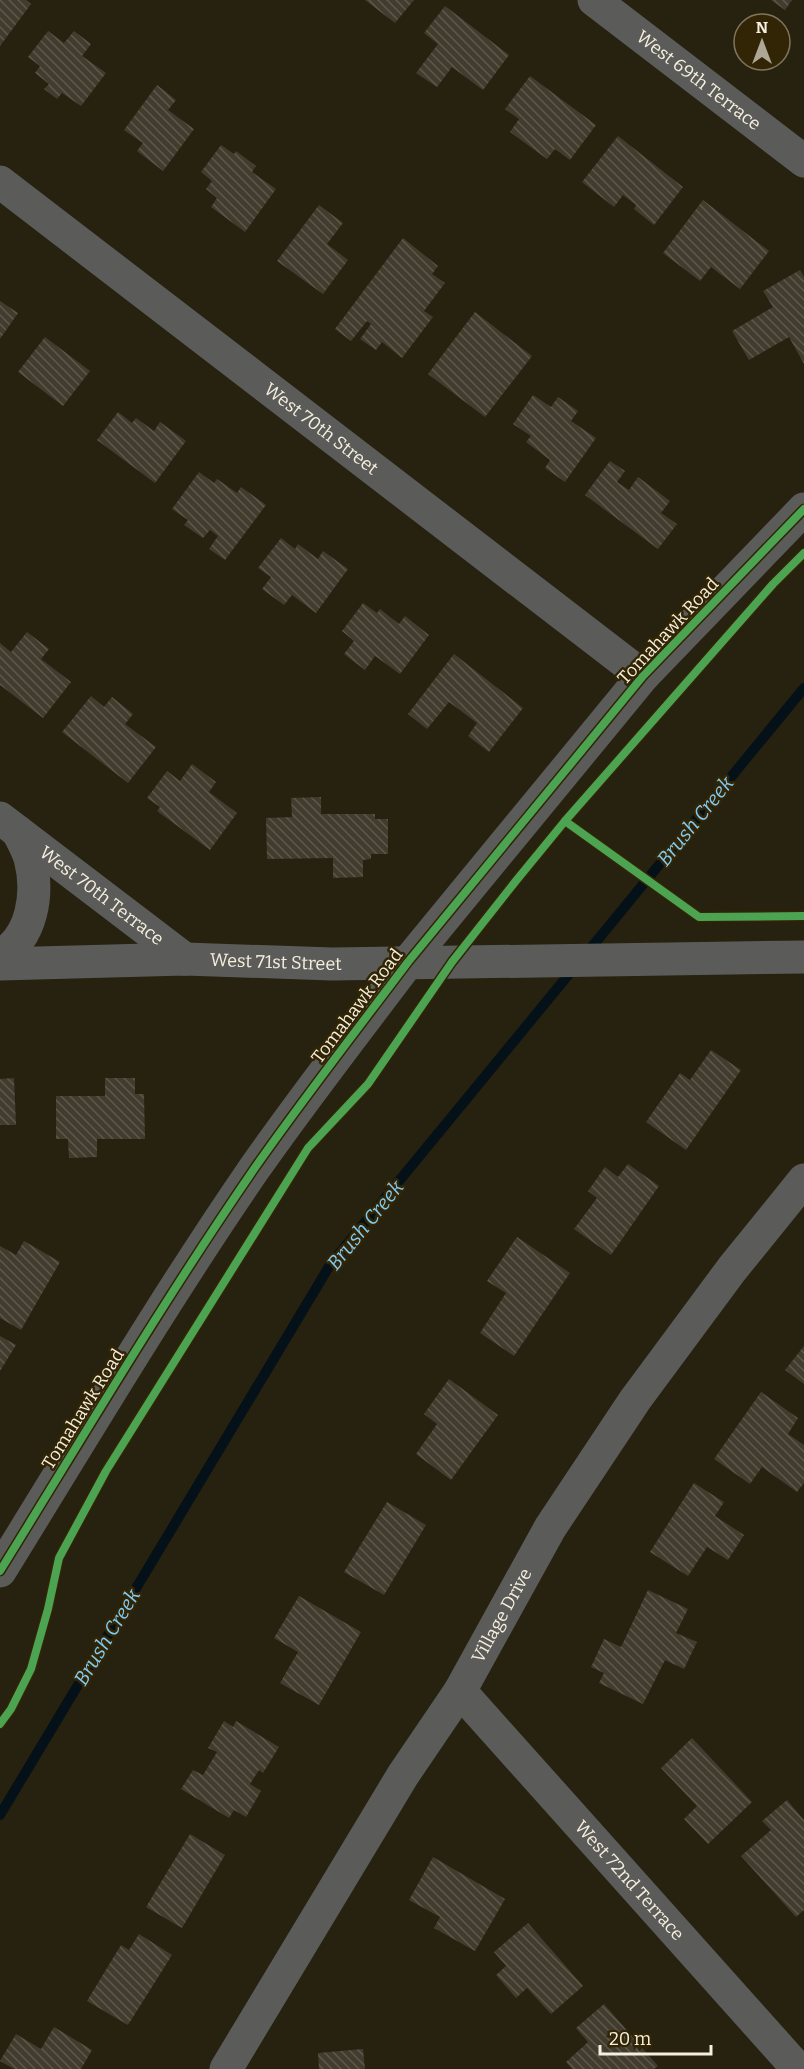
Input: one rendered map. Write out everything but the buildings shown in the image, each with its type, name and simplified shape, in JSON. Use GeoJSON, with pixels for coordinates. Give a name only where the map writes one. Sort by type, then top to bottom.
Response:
{"type":"FeatureCollection","features":[{"type":"Feature","properties":{"kind":"street","name":"West 69th Terrace"},"geometry":{"type":"LineString","coordinates":[[594,0],[804,161]]}},
{"type":"Feature","properties":{"kind":"street","name":"West 70th Street"},"geometry":{"type":"LineString","coordinates":[[0,182],[643,676]]}},
{"type":"Feature","properties":{"kind":"street","name":"Tomahawk Road"},"geometry":{"type":"LineString","coordinates":[[0,1571],[134,1354],[254,1169],[408,962],[643,676],[804,509]]}},
{"type":"Feature","properties":{"kind":"street","name":"West 70th Terrace"},"geometry":{"type":"LineString","coordinates":[[0,956],[15,946],[23,936],[31,908],[34,883],[29,857],[9,825]]}},
{"type":"Feature","properties":{"kind":"street","name":"West 70th Terrace"},"geometry":{"type":"LineString","coordinates":[[9,825],[185,959]]}},
{"type":"Feature","properties":{"kind":"street","name":"West 71st Street"},"geometry":{"type":"LineString","coordinates":[[0,964],[185,959],[332,963],[804,957]]}},
{"type":"Feature","properties":{"kind":"street","name":"Village Drive"},"geometry":{"type":"LineString","coordinates":[[226,2069],[403,1774],[460,1691],[550,1528],[629,1410],[732,1269],[804,1180]]}},
{"type":"Feature","properties":{"kind":"street","name":"West 72nd Terrace"},"geometry":{"type":"LineString","coordinates":[[460,1691],[798,2069]]}},
{"type":"Feature","properties":{"kind":"waterway","name":"Brush Creek"},"geometry":{"type":"LineString","coordinates":[[586,954],[804,688]]}},
{"type":"Feature","properties":{"kind":"waterway","name":"Brush Creek"},"geometry":{"type":"LineString","coordinates":[[0,1815],[330,1265],[574,968]]}},
{"type":"Feature","properties":{"kind":"cycle path"},"geometry":{"type":"LineString","coordinates":[[0,1571],[188,1268],[254,1169],[349,1039],[408,962],[643,676],[804,509]]}},
{"type":"Feature","properties":{"kind":"cycle path"},"geometry":{"type":"LineString","coordinates":[[0,1724],[11,1709],[31,1669],[48,1609],[59,1558],[106,1471],[308,1148],[368,1084],[452,962],[565,821],[773,584],[804,553]]}},
{"type":"Feature","properties":{"kind":"cycle path"},"geometry":{"type":"LineString","coordinates":[[565,821],[699,917],[804,916]]}}]}
